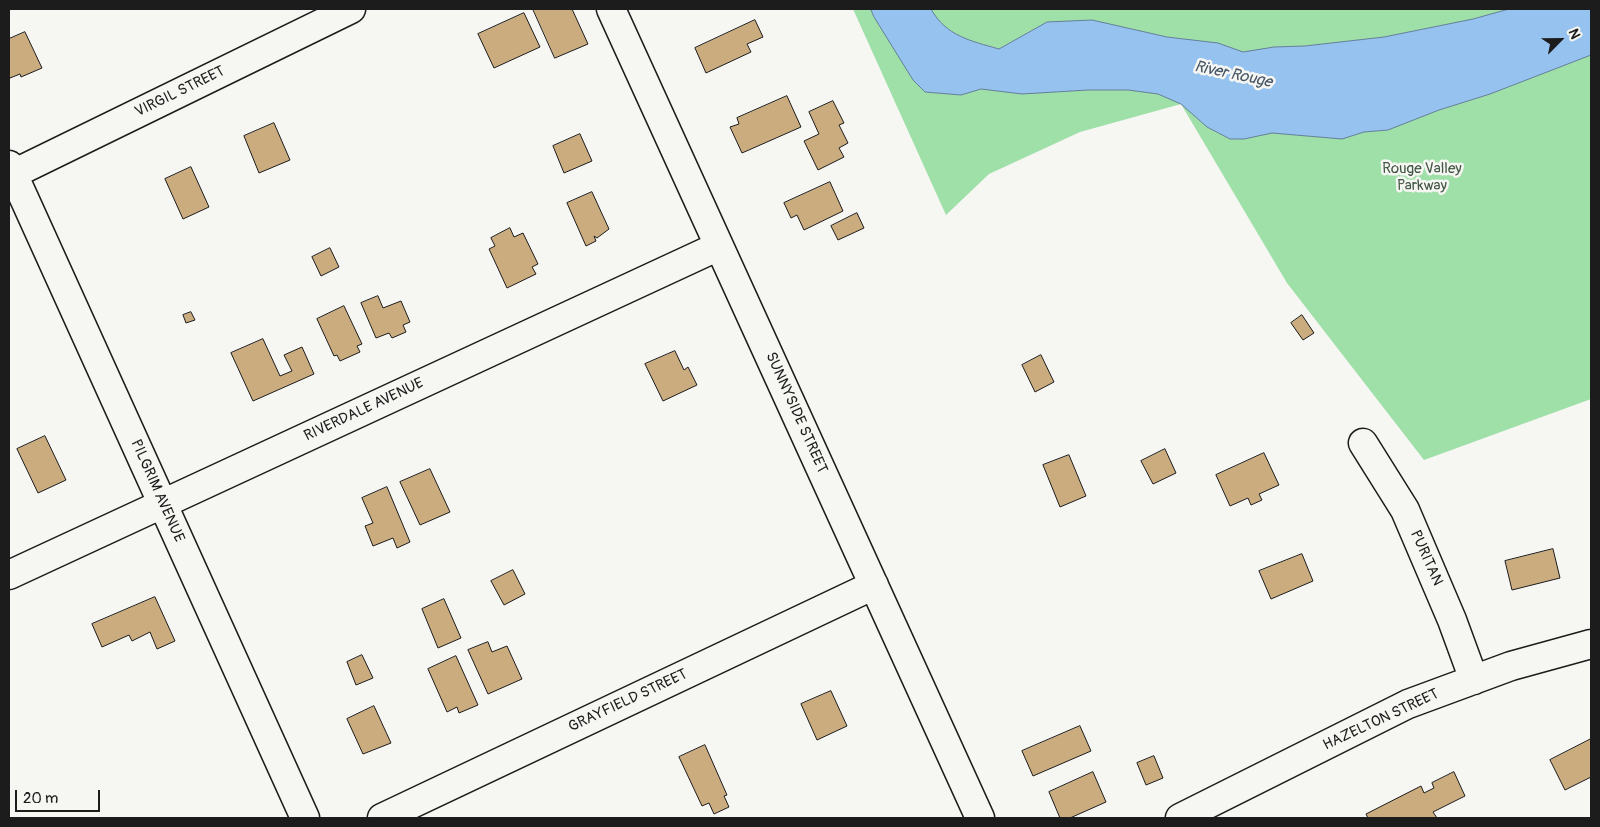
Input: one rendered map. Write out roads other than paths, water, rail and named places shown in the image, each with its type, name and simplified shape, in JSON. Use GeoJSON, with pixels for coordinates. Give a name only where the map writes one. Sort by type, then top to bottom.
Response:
{"type":"FeatureCollection","features":[{"type":"Feature","properties":{"kind":"street","name":"VIRGIL STREET"},"geometry":{"type":"LineString","coordinates":[[10,172],[351,9]]}},
{"type":"Feature","properties":{"kind":"street","name":"SUNNYSIDE STREET"},"geometry":{"type":"LineString","coordinates":[[612,9],[980,818]]}},
{"type":"Feature","properties":{"kind":"street","name":"PILGRIM AVENUE"},"geometry":{"type":"LineString","coordinates":[[10,172],[163,503],[305,818]]}},
{"type":"Feature","properties":{"kind":"street","name":"RIVERDALE AVENUE"},"geometry":{"type":"LineString","coordinates":[[9,574],[720,246]]}},
{"type":"Feature","properties":{"kind":"street","name":"PURITAN"},"geometry":{"type":"LineString","coordinates":[[1363,443],[1405,510],[1452,620],[1474,680]]}},
{"type":"Feature","properties":{"kind":"street","name":"GRAYFIELD STREET"},"geometry":{"type":"LineString","coordinates":[[382,818],[874,585]]}},
{"type":"Feature","properties":{"kind":"street","name":"HAZELTON STREET"},"geometry":{"type":"LineString","coordinates":[[1180,818],[1408,704],[1511,666],[1591,644]]}},
{"type":"Feature","properties":{"kind":"water","name":"River Rouge"},"geometry":{"type":"Polygon","coordinates":[[[871,9],[931,9],[944,26],[960,36],[999,49],[1047,22],[1092,20],[1167,37],[1218,43],[1243,52],[1274,47],[1305,46],[1384,37],[1473,19],[1509,9],[1591,9],[1591,55],[1490,94],[1439,110],[1388,130],[1364,132],[1342,139],[1272,133],[1244,139],[1230,139],[1207,127],[1181,104],[1158,94],[1128,90],[1088,90],[1022,94],[981,89],[961,95],[925,92],[913,80],[871,9]]]}},
{"type":"Feature","properties":{"kind":"park label","name":"Rouge Valley Parkway"},"geometry":{"type":"Point","coordinates":[1422,178]}}]}
